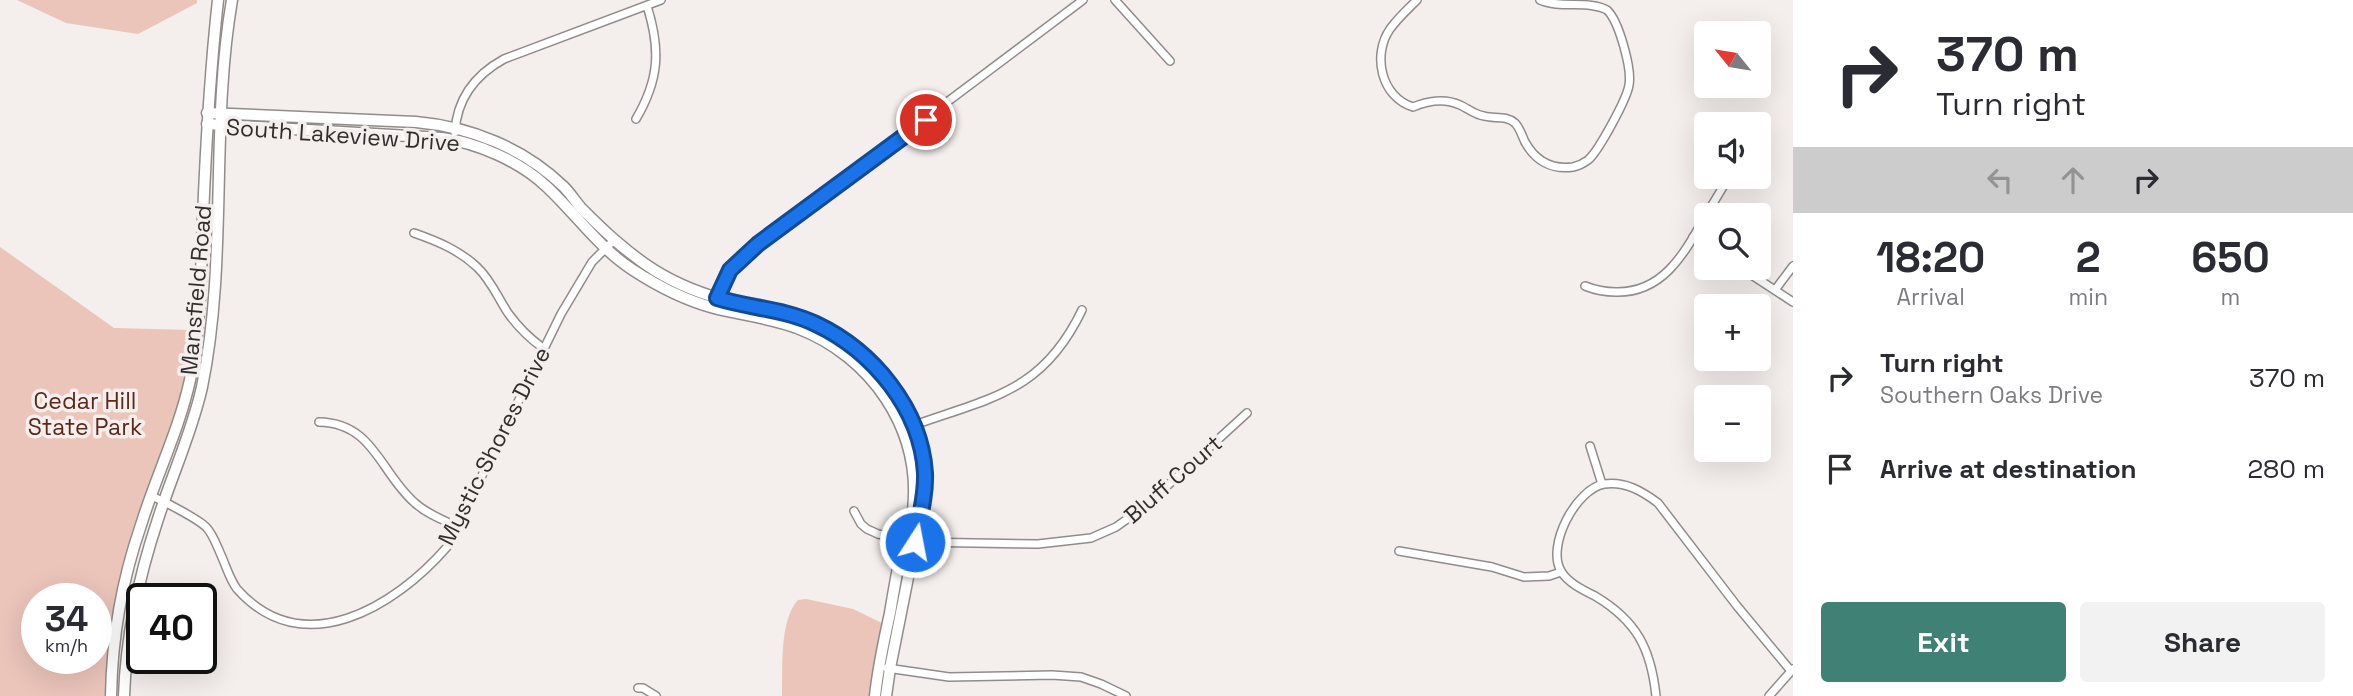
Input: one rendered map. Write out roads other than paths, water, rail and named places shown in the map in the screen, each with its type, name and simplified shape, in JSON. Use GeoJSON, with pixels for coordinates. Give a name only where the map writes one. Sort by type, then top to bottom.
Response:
{"type":"FeatureCollection","features":[{"type":"Feature","properties":{"kind":"street","name":"Mansfield Road"},"geometry":{"type":"LineString","coordinates":[[111,696],[111,668],[120,600],[190,379],[199,312],[207,118],[218,0]]}},
{"type":"Feature","properties":{"kind":"street","name":"Mansfield Road"},"geometry":{"type":"LineString","coordinates":[[124,696],[135,600],[164,501],[192,422],[209,344],[215,292],[219,114],[232,0]]}},
{"type":"Feature","properties":{"kind":"street"},"geometry":{"type":"LineString","coordinates":[[455,140],[460,105],[471,84],[494,64],[661,0]]}},
{"type":"Feature","properties":{"kind":"street"},"geometry":{"type":"LineString","coordinates":[[716,303],[730,270],[758,244],[1083,0]]}},
{"type":"Feature","properties":{"kind":"street"},"geometry":{"type":"LineString","coordinates":[[1115,0],[1170,61]]}},
{"type":"Feature","properties":{"kind":"street"},"geometry":{"type":"LineString","coordinates":[[1417,0],[1390,29],[1383,44],[1382,76],[1389,90],[1400,102],[1413,107],[1426,102],[1453,102],[1482,116],[1511,121],[1517,125],[1533,156],[1545,164],[1576,167],[1589,160],[1620,108],[1629,88],[1630,68],[1614,17],[1606,9],[1590,2],[1552,4],[1540,0]]}},
{"type":"Feature","properties":{"kind":"street"},"geometry":{"type":"LineString","coordinates":[[636,120],[655,80],[656,42],[647,6]]}},
{"type":"Feature","properties":{"kind":"street","name":"South Lakeview Drive"},"geometry":{"type":"LineString","coordinates":[[207,118],[219,114],[416,122],[476,133],[532,162],[564,188],[627,266],[662,288],[683,298],[801,319],[843,340],[869,361],[897,393],[914,425],[925,474],[925,492],[915,542],[885,668],[875,696]]}},
{"type":"Feature","properties":{"kind":"street","name":"South Lakeview Drive"},"geometry":{"type":"LineString","coordinates":[[207,118],[219,126],[455,140],[497,155],[526,170],[609,244]]}},
{"type":"Feature","properties":{"kind":"street"},"geometry":{"type":"LineString","coordinates":[[414,233],[439,242],[478,268],[490,282],[509,314],[527,336],[543,348]]}},
{"type":"Feature","properties":{"kind":"street"},"geometry":{"type":"LineString","coordinates":[[1585,286],[1603,291],[1638,291],[1666,275],[1693,237]]}},
{"type":"Feature","properties":{"kind":"street","name":"Mystic Shores Drive"},"geometry":{"type":"LineString","coordinates":[[151,496],[206,527],[235,587],[277,620],[332,624],[352,617],[398,591],[434,562],[447,547],[543,348],[580,281],[609,244]]}},
{"type":"Feature","properties":{"kind":"street"},"geometry":{"type":"LineString","coordinates":[[1775,290],[1793,266]]}},
{"type":"Feature","properties":{"kind":"street"},"geometry":{"type":"LineString","coordinates":[[1760,280],[1793,302]]}},
{"type":"Feature","properties":{"kind":"street","name":"South Lakeview Drive"},"geometry":{"type":"LineString","coordinates":[[716,303],[795,327],[824,341],[857,364],[879,387],[896,414],[912,465],[914,492],[912,513],[904,539],[885,668],[886,696]]}},
{"type":"Feature","properties":{"kind":"street"},"geometry":{"type":"LineString","coordinates":[[902,430],[991,399],[1021,384],[1045,365],[1060,347],[1082,310]]}},
{"type":"Feature","properties":{"kind":"street","name":"Bluff Court"},"geometry":{"type":"LineString","coordinates":[[854,511],[860,524],[867,529],[915,542],[1038,544],[1079,540],[1116,527],[1144,508],[1247,413]]}},
{"type":"Feature","properties":{"kind":"street"},"geometry":{"type":"LineString","coordinates":[[319,422],[335,422],[349,428],[369,443],[405,494],[433,515],[458,527]]}},
{"type":"Feature","properties":{"kind":"street"},"geometry":{"type":"LineString","coordinates":[[1590,446],[1602,484]]}},
{"type":"Feature","properties":{"kind":"street"},"geometry":{"type":"LineString","coordinates":[[1657,696],[1650,659],[1638,634],[1625,617],[1575,585],[1561,572],[1556,559],[1559,536],[1577,502],[1602,484],[1622,484],[1641,491],[1658,503],[1737,606],[1792,670],[1769,696]]}},
{"type":"Feature","properties":{"kind":"street"},"geometry":{"type":"LineString","coordinates":[[1399,551],[1492,567],[1524,577],[1549,576],[1561,572]]}},
{"type":"Feature","properties":{"kind":"street"},"geometry":{"type":"LineString","coordinates":[[885,668],[949,677],[1081,677],[1126,696]]}},
{"type":"Feature","properties":{"kind":"street"},"geometry":{"type":"LineString","coordinates":[[638,688],[656,696]]}},
{"type":"Feature","properties":{"kind":"park label","name":"Cedar Hill State Park"},"geometry":{"type":"Point","coordinates":[85,414]}}]}
